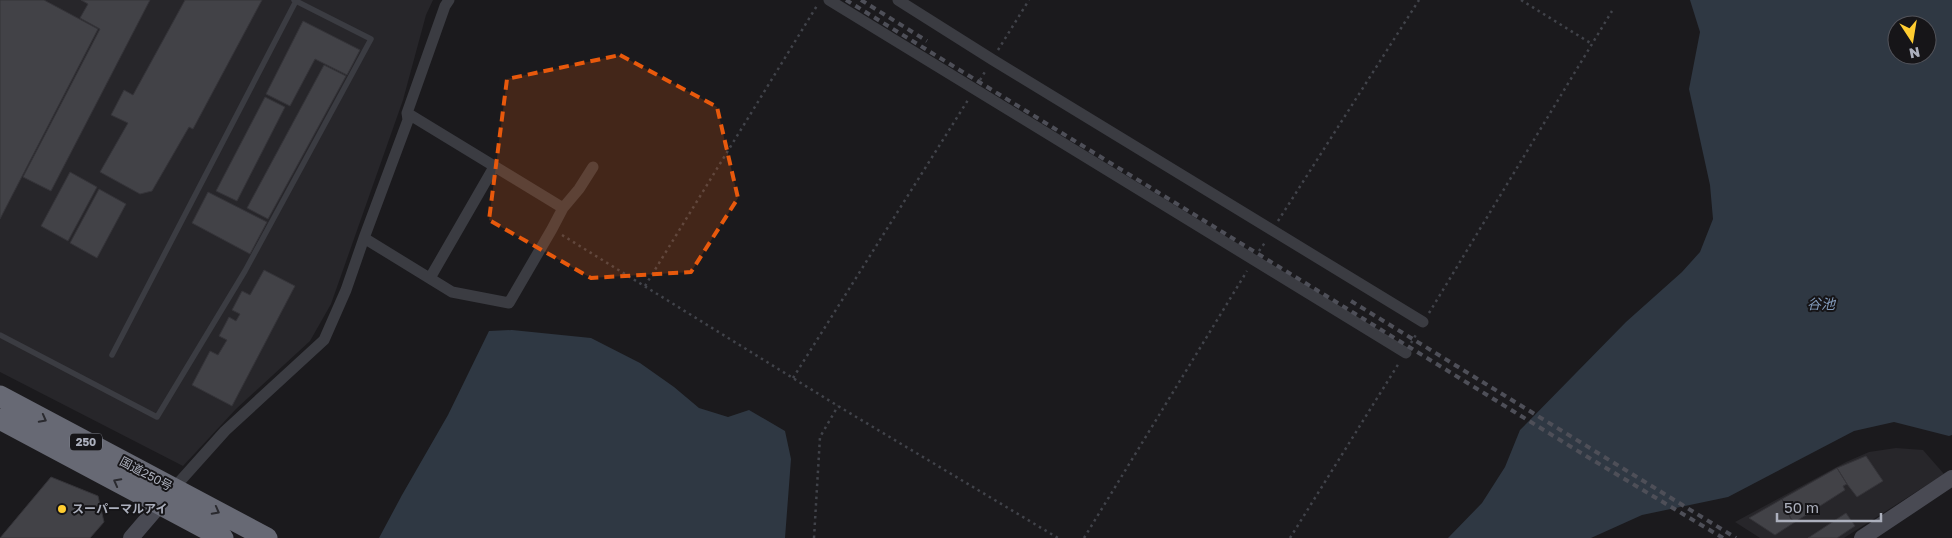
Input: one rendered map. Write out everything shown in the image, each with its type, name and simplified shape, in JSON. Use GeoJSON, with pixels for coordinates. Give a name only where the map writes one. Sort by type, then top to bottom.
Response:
{"type":"FeatureCollection","features":[{"type":"Feature","properties":{"kind":"highway","name":"国道250号"},"geometry":{"type":"LineString","coordinates":[[0,396],[167,497],[223,538]]}},
{"type":"Feature","properties":{"kind":"highway","name":"国道250号"},"geometry":{"type":"LineString","coordinates":[[0,419],[167,497],[267,538]]}},
{"type":"Feature","properties":{"kind":"main road"},"geometry":{"type":"LineString","coordinates":[[1862,538],[1952,478]]}},
{"type":"Feature","properties":{"kind":"main road"},"geometry":{"type":"LineString","coordinates":[[131,538],[167,497]]}},
{"type":"Feature","properties":{"kind":"street"},"geometry":{"type":"LineString","coordinates":[[167,497],[225,431],[324,340],[346,290],[408,120],[407,113],[445,6],[449,0]]}},
{"type":"Feature","properties":{"kind":"street"},"geometry":{"type":"LineString","coordinates":[[829,0],[1406,353]]}},
{"type":"Feature","properties":{"kind":"street"},"geometry":{"type":"LineString","coordinates":[[898,0],[992,60],[1423,322]]}},
{"type":"Feature","properties":{"kind":"street"},"geometry":{"type":"LineString","coordinates":[[407,113],[562,208]]}},
{"type":"Feature","properties":{"kind":"street"},"geometry":{"type":"LineString","coordinates":[[364,238],[452,292],[509,303],[552,230],[562,208],[579,189],[593,166]]}},
{"type":"Feature","properties":{"kind":"street"},"geometry":{"type":"LineString","coordinates":[[430,278],[494,167]]}},
{"type":"Feature","properties":{"kind":"lane"},"geometry":{"type":"LineString","coordinates":[[0,335],[157,416],[245,271],[372,40],[295,0],[112,355]]}},
{"type":"Feature","properties":{"kind":"path"},"geometry":{"type":"LineString","coordinates":[[645,286],[821,0]]}},
{"type":"Feature","properties":{"kind":"path"},"geometry":{"type":"LineString","coordinates":[[793,378],[1029,0]]}},
{"type":"Feature","properties":{"kind":"path"},"geometry":{"type":"LineString","coordinates":[[1521,0],[1592,44]]}},
{"type":"Feature","properties":{"kind":"path"},"geometry":{"type":"LineString","coordinates":[[1290,538],[1406,353],[1612,11]]}},
{"type":"Feature","properties":{"kind":"path"},"geometry":{"type":"LineString","coordinates":[[552,230],[838,406],[1058,538]]}},
{"type":"Feature","properties":{"kind":"path"},"geometry":{"type":"LineString","coordinates":[[814,538],[820,437],[838,406]]}},
{"type":"Feature","properties":{"kind":"highlighted area"},"geometry":{"type":"Polygon","coordinates":[[[620,55],[717,107],[738,198],[691,272],[591,278],[489,220],[507,79],[620,55]]]}},
{"type":"Feature","properties":{"kind":"shaded area"},"geometry":{"type":"Polygon","coordinates":[[[0,0],[433,0],[426,15],[403,100],[331,304],[310,341],[236,409],[183,466],[0,372],[0,0]]]}},
{"type":"Feature","properties":{"kind":"shaded area"},"geometry":{"type":"Polygon","coordinates":[[[1896,448],[1923,450],[1944,474],[1844,538],[1760,538],[1735,522],[1846,462],[1869,452],[1896,448]]]}},
{"type":"Feature","properties":{"kind":"water","name":"谷池"},"geometry":{"type":"Polygon","coordinates":[[[1690,0],[1952,0],[1952,435],[1949,436],[1894,422],[1854,431],[1728,497],[1642,515],[1591,538],[1448,538],[1482,503],[1505,467],[1520,430],[1626,322],[1682,272],[1700,252],[1713,219],[1710,185],[1689,89],[1700,32],[1690,0]]]}},
{"type":"Feature","properties":{"kind":"water"},"geometry":{"type":"Polygon","coordinates":[[[512,330],[591,338],[640,363],[674,387],[699,408],[728,417],[749,410],[785,431],[791,459],[785,538],[379,538],[448,415],[489,331],[512,330]]]}},
{"type":"Feature","properties":{"kind":"building"},"geometry":{"type":"Polygon","coordinates":[[[0,0],[44,0],[98,29],[0,219],[0,0]]]}},
{"type":"Feature","properties":{"kind":"building"},"geometry":{"type":"Polygon","coordinates":[[[81,0],[150,0],[51,191],[23,177],[100,29],[80,18],[88,4],[81,0]]]}},
{"type":"Feature","properties":{"kind":"building"},"geometry":{"type":"Polygon","coordinates":[[[185,0],[262,0],[193,129],[189,127],[152,191],[140,194],[100,172],[128,123],[111,115],[124,90],[133,95],[185,0]]]}},
{"type":"Feature","properties":{"kind":"building"},"geometry":{"type":"Polygon","coordinates":[[[303,21],[360,50],[347,75],[315,59],[290,106],[266,94],[303,21]]]}},
{"type":"Feature","properties":{"kind":"building"},"geometry":{"type":"Polygon","coordinates":[[[324,65],[346,76],[268,219],[247,208],[324,65]]]}},
{"type":"Feature","properties":{"kind":"building"},"geometry":{"type":"Polygon","coordinates":[[[265,97],[285,107],[237,201],[216,191],[265,97]]]}},
{"type":"Feature","properties":{"kind":"building"},"geometry":{"type":"Polygon","coordinates":[[[70,172],[97,187],[68,241],[41,226],[70,172]]]}},
{"type":"Feature","properties":{"kind":"building"},"geometry":{"type":"Polygon","coordinates":[[[99,189],[126,204],[97,258],[70,243],[99,189]]]}},
{"type":"Feature","properties":{"kind":"building"},"geometry":{"type":"Polygon","coordinates":[[[208,192],[267,222],[250,254],[192,223],[208,192]]]}},
{"type":"Feature","properties":{"kind":"building"},"geometry":{"type":"Polygon","coordinates":[[[264,270],[295,286],[232,406],[192,385],[210,351],[218,355],[227,340],[219,336],[229,317],[236,321],[240,314],[232,310],[242,291],[250,295],[264,270]]]}},
{"type":"Feature","properties":{"kind":"building"},"geometry":{"type":"Polygon","coordinates":[[[1866,456],[1883,481],[1857,497],[1837,468],[1866,456]]]}},
{"type":"Feature","properties":{"kind":"building"},"geometry":{"type":"Polygon","coordinates":[[[1837,468],[1847,484],[1843,486],[1845,490],[1795,522],[1791,519],[1782,499],[1837,468]]]}},
{"type":"Feature","properties":{"kind":"building","name":"スーパーマルアイ"},"geometry":{"type":"Polygon","coordinates":[[[51,477],[98,496],[104,522],[90,538],[0,538],[51,477]]]}},
{"type":"Feature","properties":{"kind":"building"},"geometry":{"type":"Polygon","coordinates":[[[1782,499],[1791,519],[1795,522],[1775,535],[1749,518],[1782,499]]]}},
{"type":"Feature","properties":{"kind":"building"},"geometry":{"type":"Polygon","coordinates":[[[1846,513],[1855,526],[1837,538],[1808,538],[1846,513]]]}},
{"type":"Feature","properties":{"kind":"railway"},"geometry":{"type":"LineString","coordinates":[[846,0],[1586,456],[1723,538]]}},
{"type":"Feature","properties":{"kind":"railway"},"geometry":{"type":"LineString","coordinates":[[861,0],[927,41]]}},
{"type":"Feature","properties":{"kind":"railway"},"geometry":{"type":"LineString","coordinates":[[1351,301],[1736,538]]}},
{"type":"Feature","properties":{"kind":"place","name":"スーパーマルアイ"},"geometry":{"type":"Point","coordinates":[62,509]}}]}
